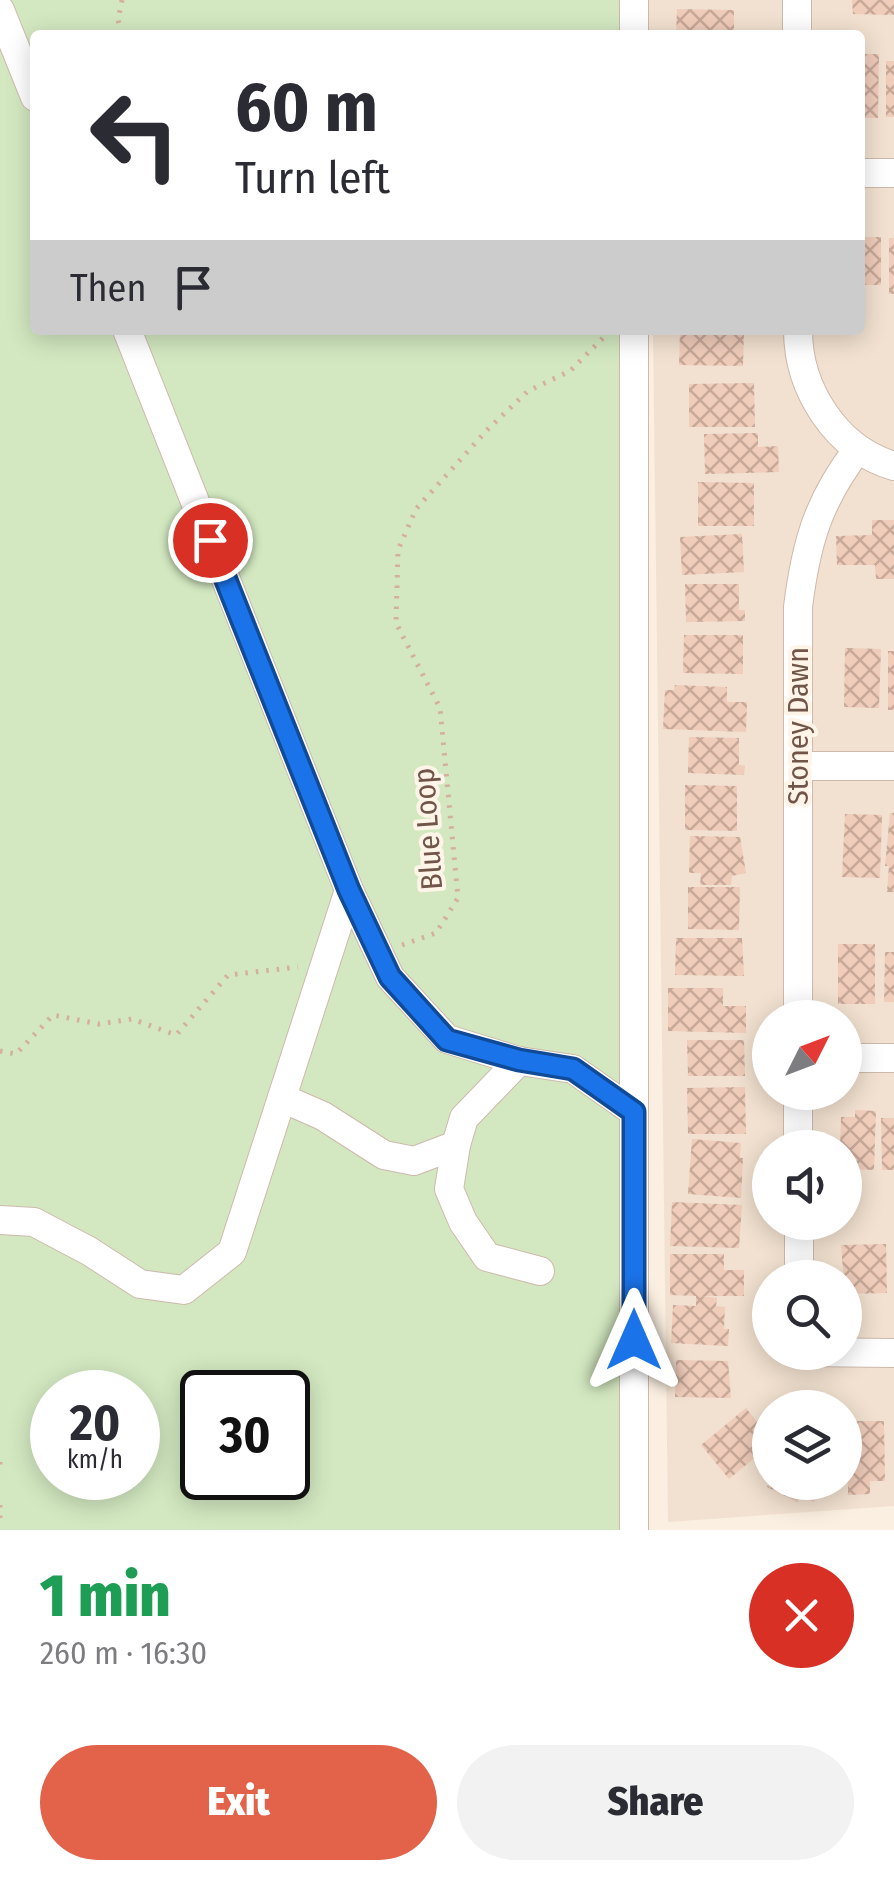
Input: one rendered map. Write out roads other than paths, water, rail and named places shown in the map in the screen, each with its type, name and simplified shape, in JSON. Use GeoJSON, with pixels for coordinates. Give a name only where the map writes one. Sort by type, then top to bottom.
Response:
{"type":"FeatureCollection","features":[{"type":"Feature","properties":{"kind":"street"},"geometry":{"type":"LineString","coordinates":[[634,0],[634,30]]}},
{"type":"Feature","properties":{"kind":"street"},"geometry":{"type":"LineString","coordinates":[[796,0],[797,30]]}},
{"type":"Feature","properties":{"kind":"street"},"geometry":{"type":"LineString","coordinates":[[0,10],[30,85]]}},
{"type":"Feature","properties":{"kind":"street"},"geometry":{"type":"LineString","coordinates":[[865,173],[894,173]]}},
{"type":"Feature","properties":{"kind":"street"},"geometry":{"type":"LineString","coordinates":[[129,335],[349,890],[390,977],[447,1040],[519,1060],[573,1069],[634,1112]]}},
{"type":"Feature","properties":{"kind":"street"},"geometry":{"type":"LineString","coordinates":[[634,335],[634,1530]]}},
{"type":"Feature","properties":{"kind":"street"},"geometry":{"type":"LineString","coordinates":[[799,335],[803,371],[830,422],[858,449],[894,466]]}},
{"type":"Feature","properties":{"kind":"street","name":"Stoney Dawn"},"geometry":{"type":"LineString","coordinates":[[798,1000],[798,608],[815,518],[833,483],[858,449]]}},
{"type":"Feature","properties":{"kind":"street"},"geometry":{"type":"LineString","coordinates":[[798,766],[894,766]]}},
{"type":"Feature","properties":{"kind":"street"},"geometry":{"type":"LineString","coordinates":[[0,1220],[34,1222],[140,1284],[184,1290],[232,1252],[349,890]]}},
{"type":"Feature","properties":{"kind":"street"},"geometry":{"type":"LineString","coordinates":[[862,1058],[894,1058]]}},
{"type":"Feature","properties":{"kind":"street"},"geometry":{"type":"LineString","coordinates":[[519,1060],[464,1118],[449,1188],[463,1222],[487,1257],[540,1272]]}},
{"type":"Feature","properties":{"kind":"street"},"geometry":{"type":"LineString","coordinates":[[282,1098],[322,1116],[384,1155],[414,1161],[456,1145]]}},
{"type":"Feature","properties":{"kind":"street"},"geometry":{"type":"LineString","coordinates":[[862,1352],[894,1352]]}}]}
